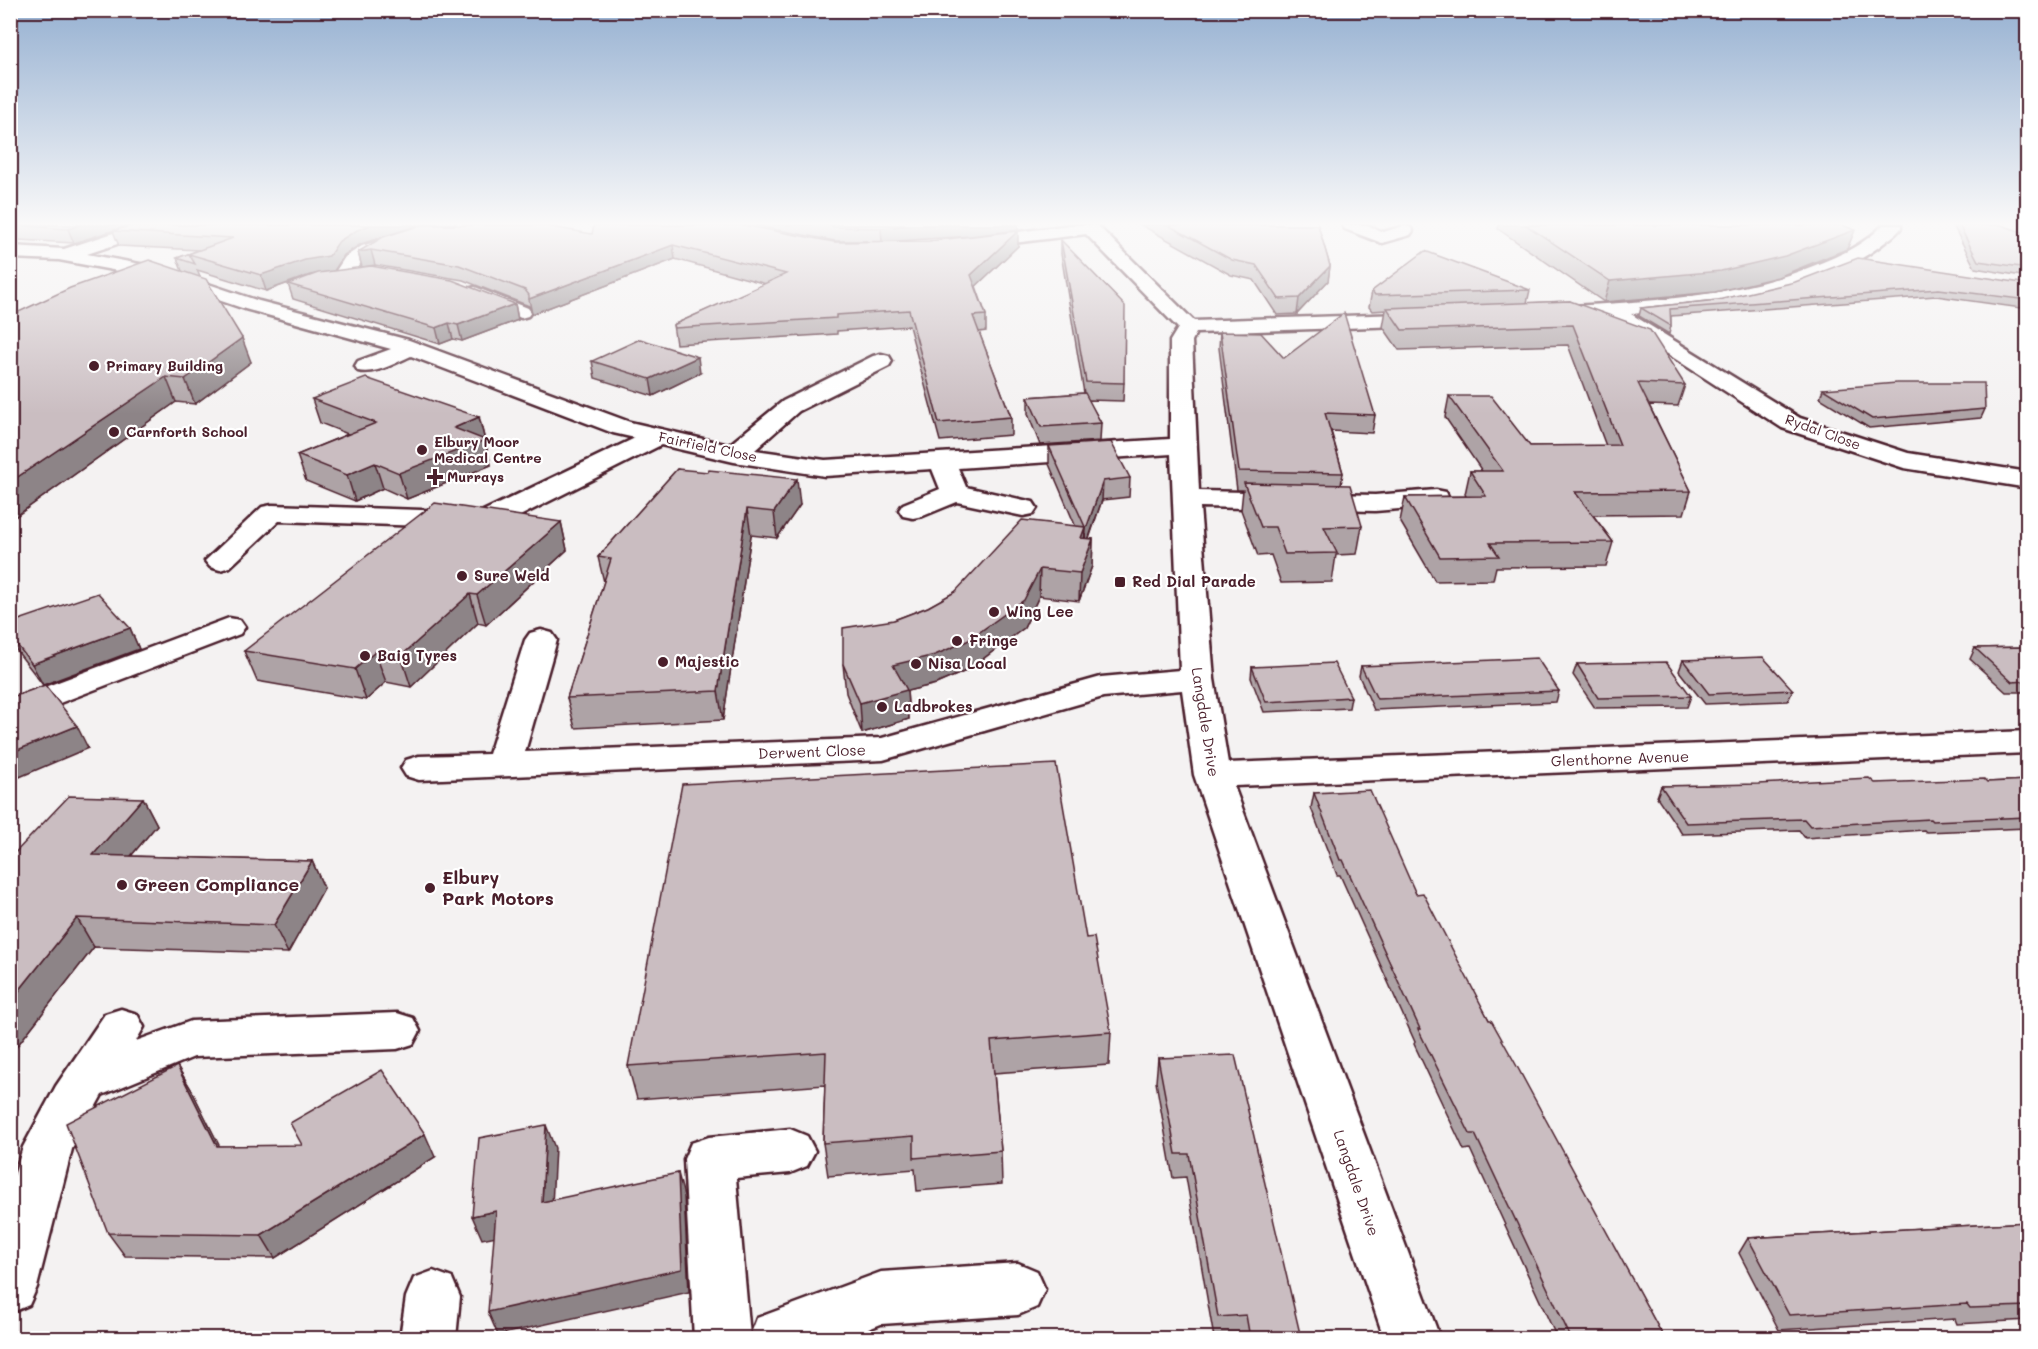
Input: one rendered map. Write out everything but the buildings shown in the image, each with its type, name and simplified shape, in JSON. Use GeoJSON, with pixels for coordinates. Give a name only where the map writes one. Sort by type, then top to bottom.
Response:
{"type":"FeatureCollection","features":[{"type":"Feature","properties":{"kind":"street","name":"Fairfield Close"},"geometry":{"type":"LineString","coordinates":[[201,288],[252,305],[411,349],[622,429],[734,454],[825,468],[1183,446]]}},
{"type":"Feature","properties":{"kind":"street"},"geometry":{"type":"LineString","coordinates":[[462,288],[521,312]]}},
{"type":"Feature","properties":{"kind":"street"},"geometry":{"type":"LineString","coordinates":[[1149,288],[1188,327],[1447,318]]}},
{"type":"Feature","properties":{"kind":"street"},"geometry":{"type":"LineString","coordinates":[[1529,314],[1611,310],[1715,300],[1768,288]]}},
{"type":"Feature","properties":{"kind":"street"},"geometry":{"type":"LineString","coordinates":[[252,305],[285,293]]}},
{"type":"Feature","properties":{"kind":"street","name":"Rydal Close"},"geometry":{"type":"LineString","coordinates":[[1611,310],[1791,423],[1904,460],[2028,480]]}},
{"type":"Feature","properties":{"kind":"street","name":"Langdale Drive"},"geometry":{"type":"LineString","coordinates":[[1188,327],[1181,341],[1183,446],[1197,679],[1212,775],[1412,1338]]}},
{"type":"Feature","properties":{"kind":"street"},"geometry":{"type":"LineString","coordinates":[[366,366],[411,349]]}},
{"type":"Feature","properties":{"kind":"street"},"geometry":{"type":"LineString","coordinates":[[734,454],[791,406],[881,361]]}},
{"type":"Feature","properties":{"kind":"street"},"geometry":{"type":"LineString","coordinates":[[220,561],[272,513],[481,520],[498,516],[657,436]]}},
{"type":"Feature","properties":{"kind":"street"},"geometry":{"type":"LineString","coordinates":[[942,461],[955,494]]}},
{"type":"Feature","properties":{"kind":"street"},"geometry":{"type":"LineString","coordinates":[[913,510],[955,494],[1023,508]]}},
{"type":"Feature","properties":{"kind":"street"},"geometry":{"type":"LineString","coordinates":[[1187,499],[1375,503],[1436,498]]}},
{"type":"Feature","properties":{"kind":"street"},"geometry":{"type":"LineString","coordinates":[[10,712],[229,627]]}},
{"type":"Feature","properties":{"kind":"street"},"geometry":{"type":"LineString","coordinates":[[504,764],[541,640]]}},
{"type":"Feature","properties":{"kind":"street","name":"Derwent Close"},"geometry":{"type":"LineString","coordinates":[[419,768],[883,749],[1101,687],[1197,679]]}},
{"type":"Feature","properties":{"kind":"street","name":"Glenthorne Avenue"},"geometry":{"type":"LineString","coordinates":[[1212,775],[2028,742]]}},
{"type":"Feature","properties":{"kind":"street"},"geometry":{"type":"LineString","coordinates":[[10,1287],[48,1147],[86,1081],[121,1027]]}},
{"type":"Feature","properties":{"kind":"street"},"geometry":{"type":"LineString","coordinates":[[86,1081],[191,1039],[397,1031]]}},
{"type":"Feature","properties":{"kind":"street"},"geometry":{"type":"LineString","coordinates":[[722,1338],[709,1159],[790,1151]]}},
{"type":"Feature","properties":{"kind":"street"},"geometry":{"type":"LineString","coordinates":[[777,1338],[881,1298],[1018,1289]]}},
{"type":"Feature","properties":{"kind":"place","name":"Primary Building"},"geometry":{"type":"Point","coordinates":[94,366]}},
{"type":"Feature","properties":{"kind":"place","name":"Carnforth School"},"geometry":{"type":"Point","coordinates":[114,432]}},
{"type":"Feature","properties":{"kind":"place","name":"Elbury Moor Medical Centre"},"geometry":{"type":"Point","coordinates":[422,450]}},
{"type":"Feature","properties":{"kind":"place","name":"Murrays"},"geometry":{"type":"Point","coordinates":[435,477]}},
{"type":"Feature","properties":{"kind":"place","name":"Sure Weld"},"geometry":{"type":"Point","coordinates":[462,576]}},
{"type":"Feature","properties":{"kind":"place","name":"Red Dial Parade"},"geometry":{"type":"Point","coordinates":[1120,582]}},
{"type":"Feature","properties":{"kind":"place","name":"Wing Lee"},"geometry":{"type":"Point","coordinates":[994,612]}},
{"type":"Feature","properties":{"kind":"place","name":"Fringe"},"geometry":{"type":"Point","coordinates":[957,641]}},
{"type":"Feature","properties":{"kind":"place","name":"Baig Tyres"},"geometry":{"type":"Point","coordinates":[365,656]}},
{"type":"Feature","properties":{"kind":"place","name":"Majestic"},"geometry":{"type":"Point","coordinates":[663,662]}},
{"type":"Feature","properties":{"kind":"place","name":"Nisa Local"},"geometry":{"type":"Point","coordinates":[916,664]}},
{"type":"Feature","properties":{"kind":"place","name":"Ladbrokes"},"geometry":{"type":"Point","coordinates":[882,707]}},
{"type":"Feature","properties":{"kind":"place","name":"Green Compliance"},"geometry":{"type":"Point","coordinates":[122,885]}},
{"type":"Feature","properties":{"kind":"place","name":"Elbury Park Motors"},"geometry":{"type":"Point","coordinates":[430,888]}}]}
